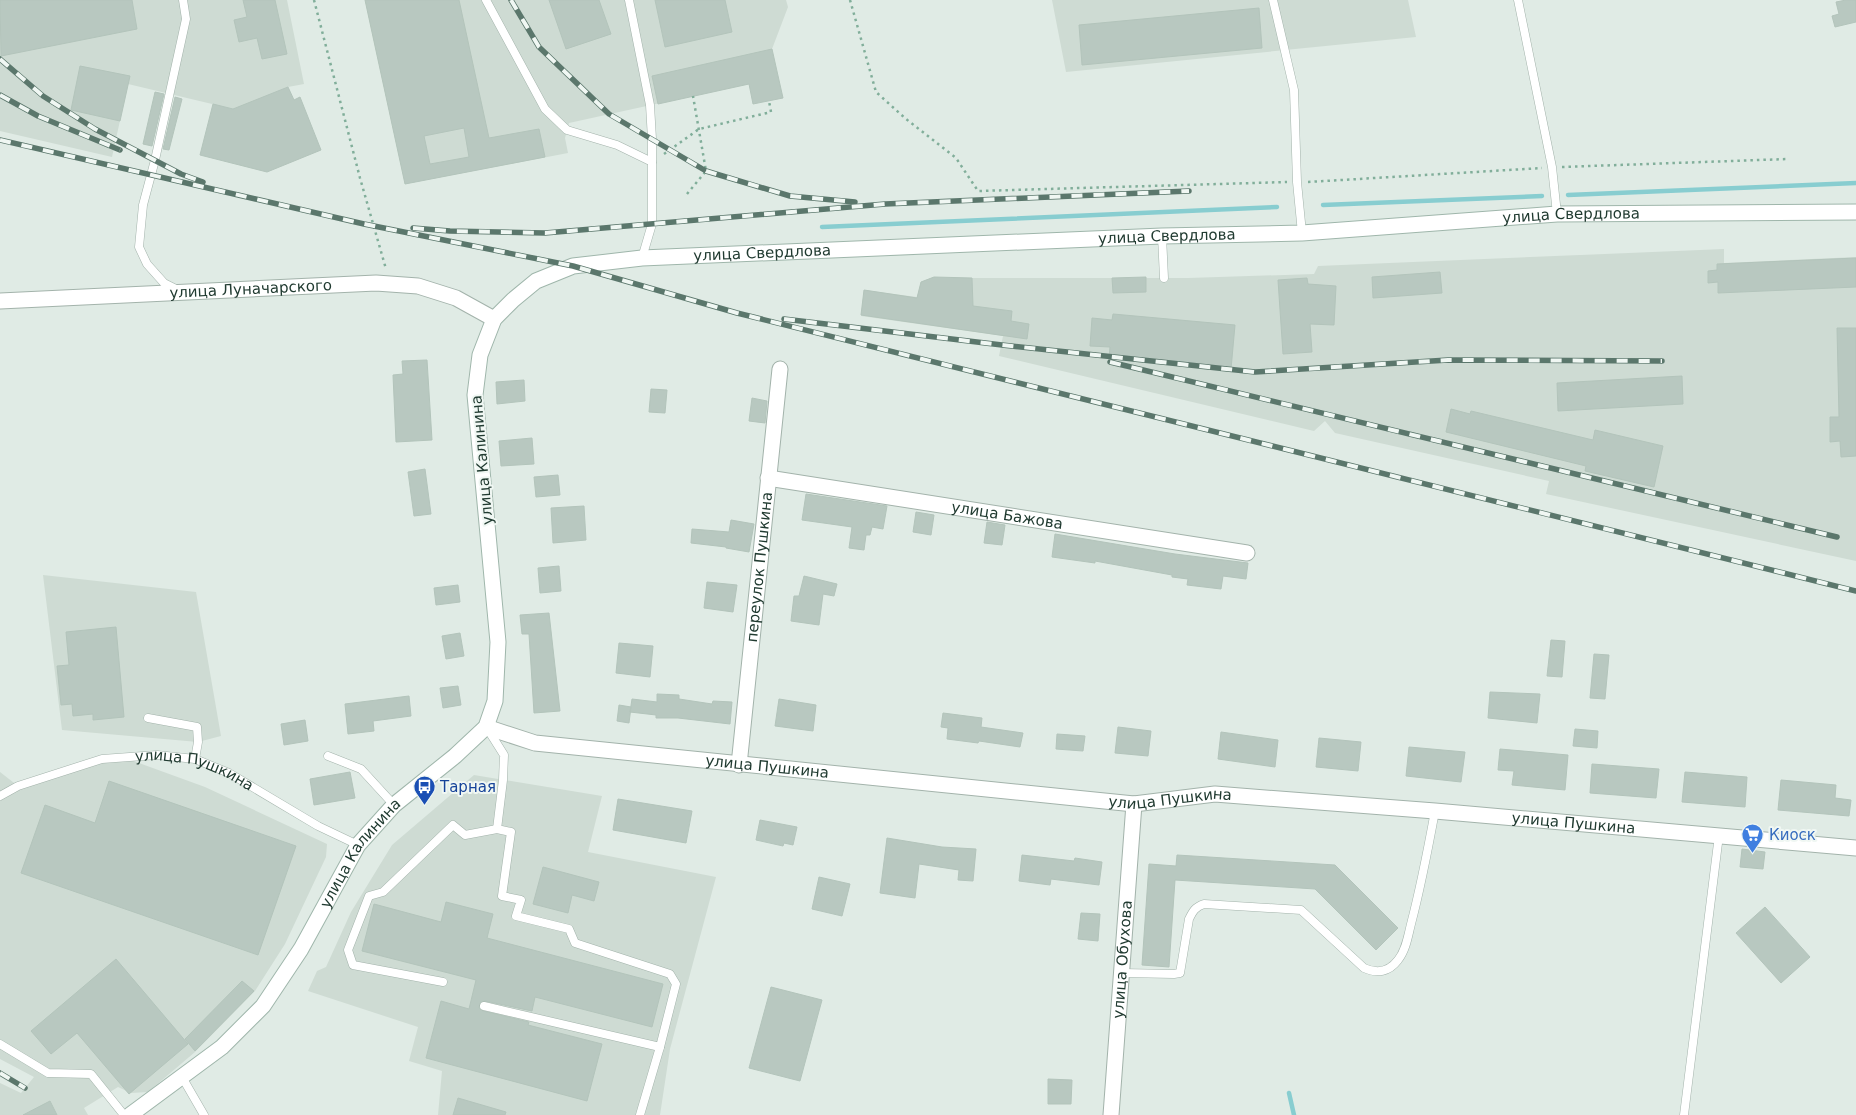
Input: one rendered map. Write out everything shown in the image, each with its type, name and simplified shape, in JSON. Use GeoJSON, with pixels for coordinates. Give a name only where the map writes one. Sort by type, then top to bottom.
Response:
{"type":"FeatureCollection","features":[{"type":"Feature","properties":{"kind":"street","name":"улица Свердлова"},"geometry":{"type":"LineString","coordinates":[[494,319],[536,281],[573,266],[642,258],[1162,236],[1302,233],[1557,214],[1856,212]]}},
{"type":"Feature","properties":{"kind":"street","name":"улица Луначарского"},"geometry":{"type":"LineString","coordinates":[[0,301],[376,283],[418,286],[456,298],[494,319]]}},
{"type":"Feature","properties":{"kind":"street","name":"улица Калинина"},"geometry":{"type":"LineString","coordinates":[[130,1115],[222,1047],[263,1006],[301,949],[358,845],[394,805],[455,756],[486,727],[495,701],[498,642],[475,395],[480,354],[494,319]]}},
{"type":"Feature","properties":{"kind":"street","name":"переулок Пушкина"},"geometry":{"type":"LineString","coordinates":[[739,765],[780,369]]}},
{"type":"Feature","properties":{"kind":"street","name":"улица Бажова"},"geometry":{"type":"LineString","coordinates":[[768,478],[1247,553]]}},
{"type":"Feature","properties":{"kind":"street","name":"улица Пушкина"},"geometry":{"type":"LineString","coordinates":[[486,727],[535,743],[739,765],[992,788],[1134,804],[1215,794],[1435,810],[1856,848]]}},
{"type":"Feature","properties":{"kind":"street","name":"улица Обухова"},"geometry":{"type":"LineString","coordinates":[[1111,1115],[1134,804]]}},
{"type":"Feature","properties":{"kind":"lane"},"geometry":{"type":"LineString","coordinates":[[183,0],[186,19],[143,205],[139,247],[147,264],[164,283],[183,293]]}},
{"type":"Feature","properties":{"kind":"lane"},"geometry":{"type":"LineString","coordinates":[[486,0],[550,114],[567,130],[617,145],[652,162]]}},
{"type":"Feature","properties":{"kind":"lane"},"geometry":{"type":"LineString","coordinates":[[629,0],[650,105],[652,224],[642,258]]}},
{"type":"Feature","properties":{"kind":"lane"},"geometry":{"type":"LineString","coordinates":[[1273,0],[1294,90],[1297,182],[1302,233]]}},
{"type":"Feature","properties":{"kind":"lane"},"geometry":{"type":"LineString","coordinates":[[1518,0],[1552,167],[1557,214]]}},
{"type":"Feature","properties":{"kind":"lane"},"geometry":{"type":"LineString","coordinates":[[1162,236],[1164,278]]}},
{"type":"Feature","properties":{"kind":"lane"},"geometry":{"type":"LineString","coordinates":[[148,718],[197,727],[198,742],[195,759]]}},
{"type":"Feature","properties":{"kind":"lane"},"geometry":{"type":"LineString","coordinates":[[486,727],[504,755],[497,829]]}},
{"type":"Feature","properties":{"kind":"lane","name":"улица Пушкина"},"geometry":{"type":"LineString","coordinates":[[0,796],[18,786],[102,759],[157,755],[195,759],[228,773],[318,826],[358,845]]}},
{"type":"Feature","properties":{"kind":"lane"},"geometry":{"type":"LineString","coordinates":[[328,756],[361,768],[394,805]]}},
{"type":"Feature","properties":{"kind":"lane"},"geometry":{"type":"LineString","coordinates":[[1122,973],[1180,973],[1189,919],[1192,911],[1204,904],[1301,910],[1364,968],[1372,972],[1380,972],[1390,967],[1398,959],[1405,947],[1420,890],[1435,810]]}},
{"type":"Feature","properties":{"kind":"lane"},"geometry":{"type":"LineString","coordinates":[[443,982],[352,965],[348,950],[369,896],[383,892],[453,825],[465,835],[497,829],[511,832],[502,896],[521,900],[516,916],[569,929],[575,943],[670,974],[676,984],[640,1115]]}},
{"type":"Feature","properties":{"kind":"lane"},"geometry":{"type":"LineString","coordinates":[[1684,1115],[1719,835]]}},
{"type":"Feature","properties":{"kind":"lane"},"geometry":{"type":"LineString","coordinates":[[484,1006],[660,1047]]}},
{"type":"Feature","properties":{"kind":"lane"},"geometry":{"type":"LineString","coordinates":[[0,1044],[48,1073],[91,1074],[124,1115]]}},
{"type":"Feature","properties":{"kind":"lane"},"geometry":{"type":"LineString","coordinates":[[182,1078],[204,1115]]}},
{"type":"Feature","properties":{"kind":"path"},"geometry":{"type":"LineString","coordinates":[[314,0],[360,178],[390,284]]}},
{"type":"Feature","properties":{"kind":"path"},"geometry":{"type":"LineString","coordinates":[[850,0],[876,92],[956,158],[978,191],[1297,182]]}},
{"type":"Feature","properties":{"kind":"path"},"geometry":{"type":"LineString","coordinates":[[687,194],[706,172],[693,96]]}},
{"type":"Feature","properties":{"kind":"path"},"geometry":{"type":"LineString","coordinates":[[652,162],[699,129],[771,112],[770,101]]}},
{"type":"Feature","properties":{"kind":"shaded area"},"geometry":{"type":"Polygon","coordinates":[[[0,0],[287,0],[304,84],[288,87],[247,104],[250,113],[128,84],[112,157],[0,131],[0,0]]]}},
{"type":"Feature","properties":{"kind":"shaded area"},"geometry":{"type":"Polygon","coordinates":[[[365,0],[786,0],[788,7],[772,49],[765,80],[569,123],[565,138],[568,153],[405,184],[365,0]]]}},
{"type":"Feature","properties":{"kind":"shaded area"},"geometry":{"type":"Polygon","coordinates":[[[1052,0],[1408,0],[1416,37],[1066,72],[1052,0]]]}},
{"type":"Feature","properties":{"kind":"shaded area"},"geometry":{"type":"Polygon","coordinates":[[[1724,249],[1724,263],[1856,257],[1856,561],[1546,494],[1549,481],[1335,433],[1325,421],[1314,431],[999,356],[1003,336],[861,316],[864,290],[917,297],[921,282],[934,277],[1188,278],[1314,274],[1318,266],[1724,249]]]}},
{"type":"Feature","properties":{"kind":"shaded area"},"geometry":{"type":"Polygon","coordinates":[[[43,575],[196,592],[221,736],[198,742],[62,730],[43,575]]]}},
{"type":"Feature","properties":{"kind":"shaded area"},"geometry":{"type":"Polygon","coordinates":[[[128,759],[205,787],[327,844],[326,857],[285,944],[255,991],[195,1052],[148,1092],[131,1093],[118,1087],[84,1108],[88,1115],[0,1115],[0,1083],[21,1093],[34,1077],[0,1059],[0,772],[18,786],[103,760],[128,759]]]}},
{"type":"Feature","properties":{"kind":"shaded area"},"geometry":{"type":"Polygon","coordinates":[[[474,775],[602,796],[588,852],[716,877],[670,1049],[660,1115],[438,1115],[442,1071],[409,1061],[418,1027],[308,991],[317,971],[326,967],[351,912],[392,845],[474,775]]]}},
{"type":"Feature","properties":{"kind":"building"},"geometry":{"type":"Polygon","coordinates":[[[0,0],[132,0],[137,29],[1,56],[0,0]]]}},
{"type":"Feature","properties":{"kind":"building"},"geometry":{"type":"Polygon","coordinates":[[[243,0],[275,0],[287,54],[262,59],[257,38],[239,42],[234,20],[247,17],[243,0]]]}},
{"type":"Feature","properties":{"kind":"building"},"geometry":{"type":"Polygon","coordinates":[[[365,0],[459,0],[489,138],[539,129],[545,157],[405,184],[365,0]],[[464,128],[424,136],[430,164],[469,157],[464,128]]]}},
{"type":"Feature","properties":{"kind":"building"},"geometry":{"type":"Polygon","coordinates":[[[549,0],[599,0],[611,34],[566,49],[549,0]]]}},
{"type":"Feature","properties":{"kind":"building"},"geometry":{"type":"Polygon","coordinates":[[[655,0],[725,0],[732,32],[665,47],[655,0]]]}},
{"type":"Feature","properties":{"kind":"building"},"geometry":{"type":"Polygon","coordinates":[[[1856,0],[1856,22],[1835,27],[1832,16],[1839,14],[1836,2],[1856,0]]]}},
{"type":"Feature","properties":{"kind":"building"},"geometry":{"type":"Polygon","coordinates":[[[1259,8],[1262,48],[1082,65],[1079,25],[1259,8]]]}},
{"type":"Feature","properties":{"kind":"building"},"geometry":{"type":"Polygon","coordinates":[[[772,49],[783,98],[753,104],[749,84],[658,104],[652,76],[772,49]]]}},
{"type":"Feature","properties":{"kind":"building"},"geometry":{"type":"Polygon","coordinates":[[[80,66],[130,76],[120,121],[71,110],[80,66]]]}},
{"type":"Feature","properties":{"kind":"building"},"geometry":{"type":"Polygon","coordinates":[[[288,87],[294,100],[300,97],[321,150],[267,172],[200,155],[213,104],[233,109],[288,87]]]}},
{"type":"Feature","properties":{"kind":"building"},"geometry":{"type":"Polygon","coordinates":[[[155,92],[164,94],[152,146],[143,144],[155,92]]]}},
{"type":"Feature","properties":{"kind":"building"},"geometry":{"type":"Polygon","coordinates":[[[175,97],[182,99],[169,150],[163,149],[175,97]]]}},
{"type":"Feature","properties":{"kind":"building"},"geometry":{"type":"Polygon","coordinates":[[[1856,258],[1856,287],[1718,293],[1718,282],[1708,283],[1708,271],[1717,270],[1717,264],[1856,258]]]}},
{"type":"Feature","properties":{"kind":"building"},"geometry":{"type":"Polygon","coordinates":[[[1440,272],[1442,293],[1373,298],[1372,277],[1440,272]]]}},
{"type":"Feature","properties":{"kind":"building"},"geometry":{"type":"Polygon","coordinates":[[[934,277],[972,278],[973,306],[1012,311],[1011,321],[1029,324],[1027,339],[861,315],[864,290],[917,298],[921,282],[934,277]]]}},
{"type":"Feature","properties":{"kind":"building"},"geometry":{"type":"Polygon","coordinates":[[[1146,277],[1146,292],[1113,293],[1112,278],[1146,277]]]}},
{"type":"Feature","properties":{"kind":"building"},"geometry":{"type":"Polygon","coordinates":[[[1307,278],[1308,284],[1336,286],[1334,325],[1310,324],[1312,352],[1283,354],[1278,280],[1307,278]]]}},
{"type":"Feature","properties":{"kind":"building"},"geometry":{"type":"Polygon","coordinates":[[[1113,314],[1235,325],[1231,369],[1109,358],[1110,347],[1090,346],[1092,318],[1112,320],[1113,314]]]}},
{"type":"Feature","properties":{"kind":"building"},"geometry":{"type":"Polygon","coordinates":[[[1837,328],[1856,328],[1856,456],[1841,457],[1840,441],[1830,442],[1830,417],[1839,417],[1837,328]]]}},
{"type":"Feature","properties":{"kind":"building"},"geometry":{"type":"Polygon","coordinates":[[[427,360],[432,440],[396,442],[393,375],[403,374],[402,361],[427,360]]]}},
{"type":"Feature","properties":{"kind":"building"},"geometry":{"type":"Polygon","coordinates":[[[1682,376],[1683,404],[1558,411],[1557,383],[1682,376]]]}},
{"type":"Feature","properties":{"kind":"building"},"geometry":{"type":"Polygon","coordinates":[[[524,380],[525,401],[497,404],[496,382],[524,380]]]}},
{"type":"Feature","properties":{"kind":"building"},"geometry":{"type":"Polygon","coordinates":[[[651,389],[667,390],[665,413],[649,412],[651,389]]]}},
{"type":"Feature","properties":{"kind":"building"},"geometry":{"type":"Polygon","coordinates":[[[752,398],[767,401],[765,423],[749,421],[752,398]]]}},
{"type":"Feature","properties":{"kind":"building"},"geometry":{"type":"Polygon","coordinates":[[[1451,409],[1470,414],[1471,411],[1593,440],[1595,430],[1663,446],[1654,487],[1585,471],[1586,466],[1446,432],[1451,409]]]}},
{"type":"Feature","properties":{"kind":"building"},"geometry":{"type":"Polygon","coordinates":[[[532,438],[534,464],[501,466],[499,441],[532,438]]]}},
{"type":"Feature","properties":{"kind":"building"},"geometry":{"type":"Polygon","coordinates":[[[425,469],[431,514],[414,516],[408,472],[425,469]]]}},
{"type":"Feature","properties":{"kind":"building"},"geometry":{"type":"Polygon","coordinates":[[[558,475],[560,495],[536,497],[534,477],[558,475]]]}},
{"type":"Feature","properties":{"kind":"building"},"geometry":{"type":"Polygon","coordinates":[[[806,494],[887,506],[883,529],[872,527],[870,535],[866,535],[864,550],[849,548],[852,527],[802,520],[806,494]]]}},
{"type":"Feature","properties":{"kind":"building"},"geometry":{"type":"Polygon","coordinates":[[[584,506],[586,540],[553,543],[551,508],[584,506]]]}},
{"type":"Feature","properties":{"kind":"building"},"geometry":{"type":"Polygon","coordinates":[[[916,512],[934,515],[931,535],[913,532],[916,512]]]}},
{"type":"Feature","properties":{"kind":"building"},"geometry":{"type":"Polygon","coordinates":[[[731,520],[754,524],[749,552],[691,543],[692,529],[729,532],[731,520]]]}},
{"type":"Feature","properties":{"kind":"building"},"geometry":{"type":"Polygon","coordinates":[[[987,522],[1005,525],[1002,545],[984,543],[987,522]]]}},
{"type":"Feature","properties":{"kind":"building"},"geometry":{"type":"Polygon","coordinates":[[[1055,534],[1175,554],[1248,563],[1246,579],[1223,576],[1221,589],[1187,585],[1188,579],[1172,577],[1172,575],[1095,561],[1095,563],[1052,557],[1055,534]]]}},
{"type":"Feature","properties":{"kind":"building"},"geometry":{"type":"Polygon","coordinates":[[[559,566],[561,591],[540,593],[538,568],[559,566]]]}},
{"type":"Feature","properties":{"kind":"building"},"geometry":{"type":"Polygon","coordinates":[[[804,576],[837,584],[834,596],[823,594],[819,625],[791,621],[794,596],[799,596],[804,576]]]}},
{"type":"Feature","properties":{"kind":"building"},"geometry":{"type":"Polygon","coordinates":[[[707,582],[737,585],[733,612],[704,608],[707,582]]]}},
{"type":"Feature","properties":{"kind":"building"},"geometry":{"type":"Polygon","coordinates":[[[458,585],[460,602],[436,605],[434,588],[458,585]]]}},
{"type":"Feature","properties":{"kind":"building"},"geometry":{"type":"Polygon","coordinates":[[[549,613],[560,711],[534,713],[529,634],[522,634],[520,615],[549,613]]]}},
{"type":"Feature","properties":{"kind":"building"},"geometry":{"type":"Polygon","coordinates":[[[116,627],[124,717],[93,720],[93,714],[73,716],[72,704],[61,705],[57,666],[69,665],[66,632],[116,627]]]}},
{"type":"Feature","properties":{"kind":"building"},"geometry":{"type":"Polygon","coordinates":[[[460,633],[464,656],[446,659],[442,636],[460,633]]]}},
{"type":"Feature","properties":{"kind":"building"},"geometry":{"type":"Polygon","coordinates":[[[1551,640],[1565,641],[1562,677],[1547,676],[1551,640]]]}},
{"type":"Feature","properties":{"kind":"building"},"geometry":{"type":"Polygon","coordinates":[[[619,643],[653,646],[650,677],[616,673],[619,643]]]}},
{"type":"Feature","properties":{"kind":"building"},"geometry":{"type":"Polygon","coordinates":[[[1594,654],[1609,655],[1605,699],[1590,698],[1594,654]]]}},
{"type":"Feature","properties":{"kind":"building"},"geometry":{"type":"Polygon","coordinates":[[[458,686],[461,705],[443,708],[440,688],[458,686]]]}},
{"type":"Feature","properties":{"kind":"building"},"geometry":{"type":"Polygon","coordinates":[[[1490,692],[1540,694],[1537,723],[1488,718],[1490,692]]]}},
{"type":"Feature","properties":{"kind":"building"},"geometry":{"type":"Polygon","coordinates":[[[657,694],[679,695],[679,699],[712,704],[713,701],[732,702],[730,724],[678,718],[656,718],[656,715],[630,712],[632,699],[657,702],[657,694]]]}},
{"type":"Feature","properties":{"kind":"building"},"geometry":{"type":"Polygon","coordinates":[[[409,696],[411,716],[373,721],[374,731],[348,734],[345,704],[409,696]]]}},
{"type":"Feature","properties":{"kind":"building"},"geometry":{"type":"Polygon","coordinates":[[[779,699],[816,705],[813,731],[775,726],[779,699]]]}},
{"type":"Feature","properties":{"kind":"building"},"geometry":{"type":"Polygon","coordinates":[[[619,705],[631,707],[629,723],[617,721],[619,705]]]}},
{"type":"Feature","properties":{"kind":"building"},"geometry":{"type":"Polygon","coordinates":[[[943,713],[982,718],[981,727],[1023,733],[1020,747],[947,739],[948,728],[941,727],[943,713]]]}},
{"type":"Feature","properties":{"kind":"building"},"geometry":{"type":"Polygon","coordinates":[[[305,720],[308,741],[284,745],[281,724],[305,720]]]}},
{"type":"Feature","properties":{"kind":"building"},"geometry":{"type":"Polygon","coordinates":[[[1118,727],[1151,731],[1148,756],[1115,753],[1118,727]]]}},
{"type":"Feature","properties":{"kind":"building"},"geometry":{"type":"Polygon","coordinates":[[[1575,729],[1598,731],[1597,748],[1573,746],[1575,729]]]}},
{"type":"Feature","properties":{"kind":"building"},"geometry":{"type":"Polygon","coordinates":[[[1221,732],[1278,740],[1275,767],[1218,759],[1221,732]]]}},
{"type":"Feature","properties":{"kind":"building"},"geometry":{"type":"Polygon","coordinates":[[[1057,734],[1085,736],[1083,751],[1056,749],[1057,734]]]}},
{"type":"Feature","properties":{"kind":"building"},"geometry":{"type":"Polygon","coordinates":[[[1319,738],[1361,742],[1358,771],[1316,767],[1319,738]]]}},
{"type":"Feature","properties":{"kind":"building"},"geometry":{"type":"Polygon","coordinates":[[[1409,747],[1465,752],[1461,782],[1406,776],[1409,747]]]}},
{"type":"Feature","properties":{"kind":"building"},"geometry":{"type":"Polygon","coordinates":[[[1500,749],[1568,755],[1565,790],[1512,785],[1514,771],[1498,770],[1500,749]]]}},
{"type":"Feature","properties":{"kind":"building"},"geometry":{"type":"Polygon","coordinates":[[[1592,764],[1659,769],[1656,798],[1590,793],[1592,764]]]}},
{"type":"Feature","properties":{"kind":"building"},"geometry":{"type":"Polygon","coordinates":[[[350,772],[355,798],[314,805],[310,779],[350,772]]]}},
{"type":"Feature","properties":{"kind":"building"},"geometry":{"type":"Polygon","coordinates":[[[1685,772],[1747,777],[1745,807],[1682,802],[1685,772]]]}},
{"type":"Feature","properties":{"kind":"building"},"geometry":{"type":"Polygon","coordinates":[[[1781,780],[1836,785],[1835,798],[1851,800],[1849,816],[1778,810],[1781,780]]]}},
{"type":"Feature","properties":{"kind":"building"},"geometry":{"type":"Polygon","coordinates":[[[109,781],[296,846],[258,955],[21,873],[45,805],[95,823],[109,781]]]}},
{"type":"Feature","properties":{"kind":"building"},"geometry":{"type":"Polygon","coordinates":[[[618,799],[692,811],[686,843],[613,830],[618,799]]]}},
{"type":"Feature","properties":{"kind":"building"},"geometry":{"type":"Polygon","coordinates":[[[760,820],[797,827],[793,845],[784,843],[783,846],[756,840],[760,820]]]}},
{"type":"Feature","properties":{"kind":"building"},"geometry":{"type":"Polygon","coordinates":[[[887,838],[942,847],[976,849],[973,881],[958,880],[959,870],[919,864],[915,898],[880,893],[887,838]]]}},
{"type":"Feature","properties":{"kind":"building"},"geometry":{"type":"Polygon","coordinates":[[[1742,849],[1765,852],[1763,869],[1740,867],[1742,849]]]}},
{"type":"Feature","properties":{"kind":"building"},"geometry":{"type":"Polygon","coordinates":[[[1022,855],[1074,861],[1075,858],[1102,862],[1099,885],[1051,879],[1050,885],[1019,881],[1022,855]]]}},
{"type":"Feature","properties":{"kind":"building"},"geometry":{"type":"Polygon","coordinates":[[[1177,855],[1335,865],[1398,928],[1376,950],[1315,889],[1175,880],[1169,967],[1142,965],[1149,864],[1176,866],[1177,855]]]}},
{"type":"Feature","properties":{"kind":"building"},"geometry":{"type":"Polygon","coordinates":[[[543,867],[599,882],[594,901],[572,895],[568,913],[533,904],[543,867]]]}},
{"type":"Feature","properties":{"kind":"building"},"geometry":{"type":"Polygon","coordinates":[[[819,877],[850,884],[842,916],[812,909],[819,877]]]}},
{"type":"Feature","properties":{"kind":"building"},"geometry":{"type":"Polygon","coordinates":[[[446,902],[493,914],[487,938],[663,984],[652,1027],[535,997],[532,1011],[485,1001],[480,1003],[479,1008],[483,1011],[529,1022],[528,1025],[602,1044],[587,1101],[426,1058],[441,1001],[469,1009],[476,980],[362,951],[374,904],[441,922],[446,902]]]}},
{"type":"Feature","properties":{"kind":"building"},"geometry":{"type":"Polygon","coordinates":[[[1765,907],[1810,957],[1781,983],[1736,933],[1765,907]]]}},
{"type":"Feature","properties":{"kind":"building"},"geometry":{"type":"Polygon","coordinates":[[[1081,913],[1100,914],[1098,941],[1078,939],[1081,913]]]}},
{"type":"Feature","properties":{"kind":"building"},"geometry":{"type":"Polygon","coordinates":[[[116,959],[188,1044],[129,1094],[77,1033],[51,1054],[31,1031],[116,959]]]}},
{"type":"Feature","properties":{"kind":"building"},"geometry":{"type":"Polygon","coordinates":[[[242,981],[254,991],[195,1051],[185,1039],[242,981]]]}},
{"type":"Feature","properties":{"kind":"building"},"geometry":{"type":"Polygon","coordinates":[[[771,987],[822,1000],[800,1081],[749,1068],[771,987]]]}},
{"type":"Feature","properties":{"kind":"building"},"geometry":{"type":"Polygon","coordinates":[[[1048,1079],[1072,1080],[1071,1104],[1048,1104],[1048,1079]]]}},
{"type":"Feature","properties":{"kind":"building"},"geometry":{"type":"Polygon","coordinates":[[[458,1098],[506,1112],[505,1115],[453,1115],[458,1098]]]}},
{"type":"Feature","properties":{"kind":"building"},"geometry":{"type":"Polygon","coordinates":[[[50,1101],[57,1115],[23,1115],[50,1101]]]}},
{"type":"Feature","properties":{"kind":"waterway"},"geometry":{"type":"LineString","coordinates":[[1568,195],[1856,183]]}},
{"type":"Feature","properties":{"kind":"waterway"},"geometry":{"type":"LineString","coordinates":[[1323,205],[1542,196]]}},
{"type":"Feature","properties":{"kind":"waterway"},"geometry":{"type":"LineString","coordinates":[[822,227],[1277,207]]}},
{"type":"Feature","properties":{"kind":"waterway"},"geometry":{"type":"LineString","coordinates":[[1289,1093],[1294,1115]]}},
{"type":"Feature","properties":{"kind":"railway"},"geometry":{"type":"LineString","coordinates":[[511,0],[539,47],[609,114],[706,171],[790,196],[855,202]]}},
{"type":"Feature","properties":{"kind":"railway"},"geometry":{"type":"LineString","coordinates":[[0,59],[43,96],[95,129],[181,174],[203,182]]}},
{"type":"Feature","properties":{"kind":"railway"},"geometry":{"type":"LineString","coordinates":[[0,95],[38,116],[120,150]]}},
{"type":"Feature","properties":{"kind":"railway"},"geometry":{"type":"LineString","coordinates":[[0,140],[364,224],[573,266],[737,313],[1856,591]]}},
{"type":"Feature","properties":{"kind":"railway"},"geometry":{"type":"LineString","coordinates":[[413,228],[450,231],[545,233],[885,204],[1189,191]]}},
{"type":"Feature","properties":{"kind":"railway"},"geometry":{"type":"LineString","coordinates":[[784,319],[1255,372],[1448,360],[1662,361]]}},
{"type":"Feature","properties":{"kind":"railway"},"geometry":{"type":"LineString","coordinates":[[1110,362],[1837,537]]}},
{"type":"Feature","properties":{"kind":"railway"},"geometry":{"type":"LineString","coordinates":[[0,1073],[25,1088]]}},
{"type":"Feature","properties":{"kind":"place","name":"Тарная"},"geometry":{"type":"Point","coordinates":[424,806]}},
{"type":"Feature","properties":{"kind":"place","name":"Киоск"},"geometry":{"type":"Point","coordinates":[1753,854]}}]}
